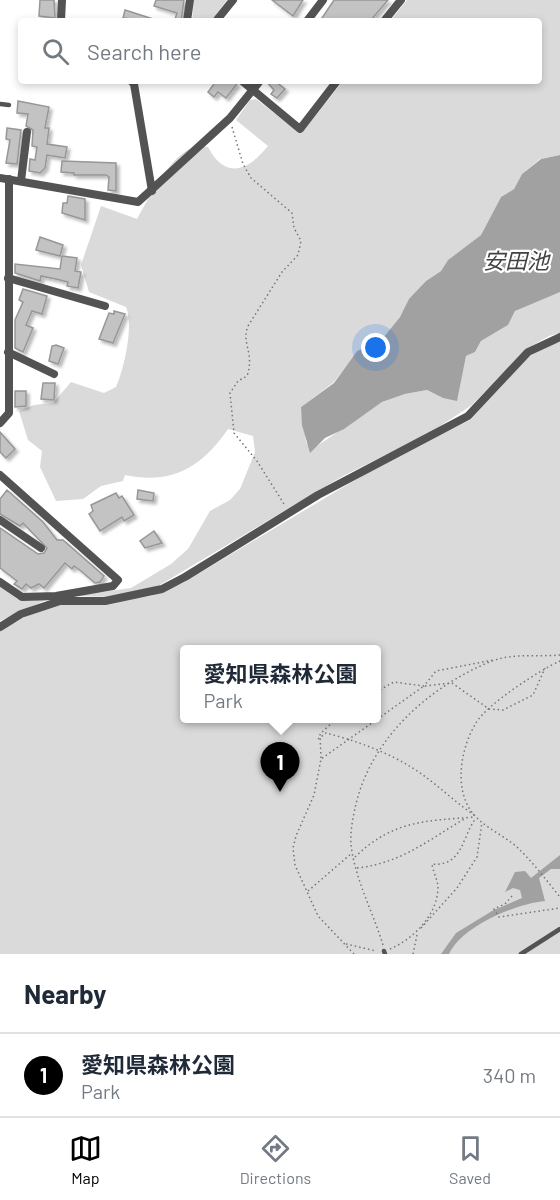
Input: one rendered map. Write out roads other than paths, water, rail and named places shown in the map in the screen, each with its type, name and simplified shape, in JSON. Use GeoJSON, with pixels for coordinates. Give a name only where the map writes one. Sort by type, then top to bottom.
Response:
{"type":"FeatureCollection","features":[{"type":"Feature","properties":{"kind":"street"},"geometry":{"type":"LineString","coordinates":[[61,18],[62,0]]}},
{"type":"Feature","properties":{"kind":"street"},"geometry":{"type":"LineString","coordinates":[[187,18],[190,0]]}},
{"type":"Feature","properties":{"kind":"street"},"geometry":{"type":"LineString","coordinates":[[218,18],[233,0]]}},
{"type":"Feature","properties":{"kind":"street"},"geometry":{"type":"LineString","coordinates":[[309,18],[323,0]]}},
{"type":"Feature","properties":{"kind":"street"},"geometry":{"type":"LineString","coordinates":[[386,18],[401,0]]}},
{"type":"Feature","properties":{"kind":"street"},"geometry":{"type":"LineString","coordinates":[[132,84],[152,191]]}},
{"type":"Feature","properties":{"kind":"street"},"geometry":{"type":"LineString","coordinates":[[246,84],[300,129],[335,84]]}},
{"type":"Feature","properties":{"kind":"street"},"geometry":{"type":"LineString","coordinates":[[0,423],[9,413],[5,346],[5,178],[138,202],[230,118],[258,84]]}},
{"type":"Feature","properties":{"kind":"street"},"geometry":{"type":"LineString","coordinates":[[21,181],[27,132]]}},
{"type":"Feature","properties":{"kind":"street"},"geometry":{"type":"LineString","coordinates":[[5,280],[105,306]]}},
{"type":"Feature","properties":{"kind":"street"},"geometry":{"type":"LineString","coordinates":[[0,582],[22,597],[105,601],[162,589],[336,485],[468,416],[528,352],[560,337]]}},
{"type":"Feature","properties":{"kind":"street"},"geometry":{"type":"LineString","coordinates":[[5,346],[54,374]]}},
{"type":"Feature","properties":{"kind":"street"},"geometry":{"type":"LineString","coordinates":[[0,475],[118,580],[113,586],[59,598],[21,614],[0,627]]}},
{"type":"Feature","properties":{"kind":"street"},"geometry":{"type":"LineString","coordinates":[[0,520],[41,548]]}},
{"type":"Feature","properties":{"kind":"lane"},"geometry":{"type":"LineString","coordinates":[[0,104],[9,105]]}},
{"type":"Feature","properties":{"kind":"lane"},"geometry":{"type":"LineString","coordinates":[[521,954],[560,929]]}},
{"type":"Feature","properties":{"kind":"water","name":"安田池"},"geometry":{"type":"Polygon","coordinates":[[[560,155],[560,292],[515,311],[508,325],[481,341],[475,352],[466,356],[457,401],[443,398],[427,390],[405,394],[382,402],[344,429],[325,438],[310,453],[302,425],[301,407],[334,383],[357,351],[383,338],[400,317],[409,299],[426,281],[441,271],[448,260],[481,235],[501,197],[514,189],[522,174],[541,159],[560,155]]]}},
{"type":"Feature","properties":{"kind":"water"},"geometry":{"type":"Polygon","coordinates":[[[560,855],[560,869],[551,869],[539,878],[545,901],[519,907],[491,918],[465,934],[449,954],[441,954],[456,933],[492,911],[522,898],[520,890],[513,888],[505,892],[515,872],[525,871],[531,878],[560,855]]]}},
{"type":"Feature","properties":{"kind":"place","name":"愛知県森林公園"},"geometry":{"type":"Point","coordinates":[280,792]}}]}
